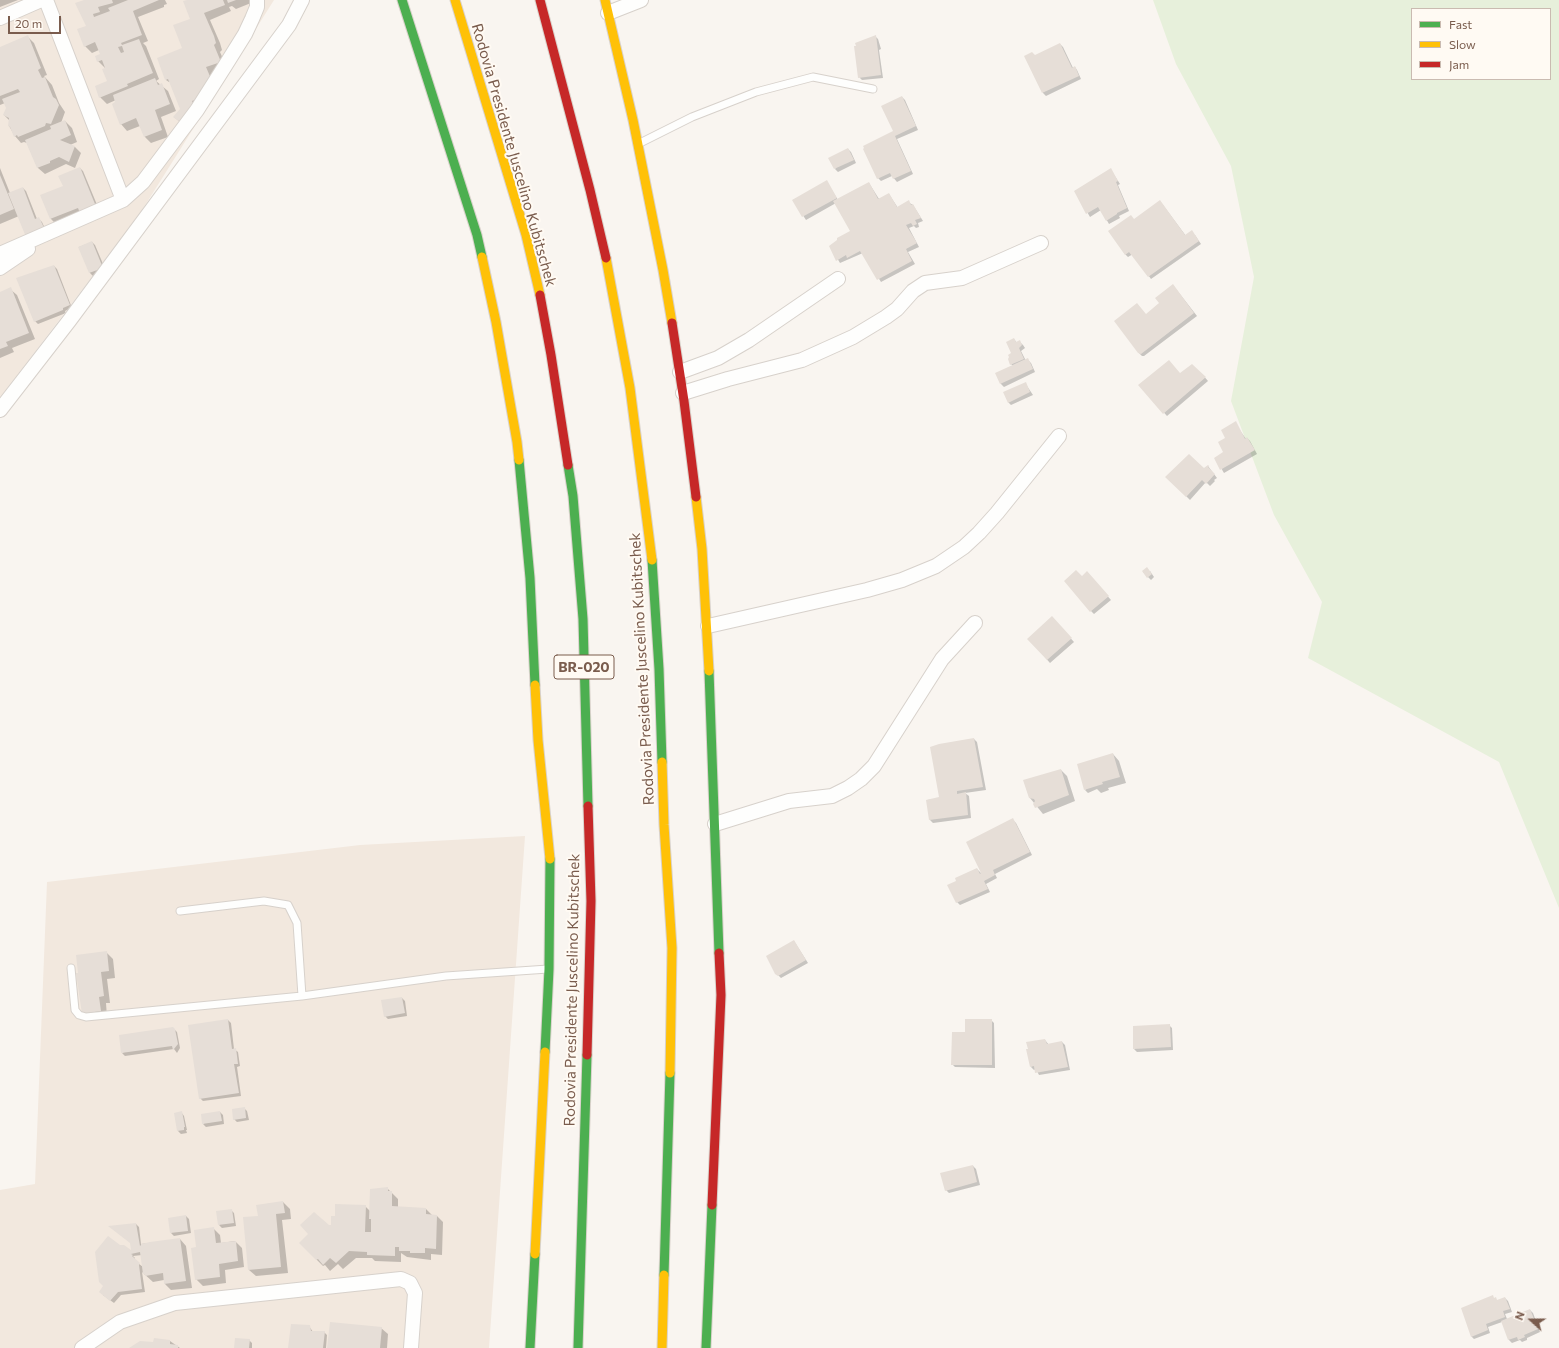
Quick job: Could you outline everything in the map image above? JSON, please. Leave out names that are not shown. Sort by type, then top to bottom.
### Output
[{"type":"main road","points":[[402,0],[477,235],[496,322],[517,442],[530,578],[538,740],[550,861],[549,969],[530,1348]]},
{"type":"main road","name":"Rodovia Presidente Juscelino Kubitschek","points":[[455,0],[526,235],[551,355],[573,496],[583,619],[591,901],[578,1348]]},
{"type":"main road","name":"Rodovia Presidente Juscelino Kubitschek","points":[[540,0],[590,190],[610,275],[630,388],[653,564],[659,669],[664,825],[672,948],[667,1201],[662,1348]]},
{"type":"main road","points":[[607,6],[638,144],[663,270],[680,372],[702,549],[708,626],[721,995],[706,1348]]},
{"type":"street","points":[[0,18],[41,0]]},
{"type":"street","points":[[46,0],[123,200]]},
{"type":"street","points":[[0,254],[52,233],[123,200],[143,182],[197,110],[245,34],[255,12],[257,0]]},
{"type":"street","points":[[0,410],[69,321],[280,38],[289,25],[302,0]]},
{"type":"street","points":[[607,6],[641,0]]},
{"type":"street","points":[[0,268],[52,233]]},
{"type":"street","points":[[683,393],[728,379],[802,360],[853,337],[886,317],[897,309],[912,291],[925,283],[962,278],[1041,243]]},
{"type":"street","points":[[680,372],[718,358],[749,340],[838,279]]},
{"type":"street","points":[[708,626],[867,590],[902,580],[936,566],[964,547],[979,533],[1059,436]]},
{"type":"street","points":[[715,824],[789,801],[832,796],[861,779],[874,766],[942,659],[975,623]]},
{"type":"street","points":[[82,1348],[120,1322],[175,1303],[401,1279],[410,1283],[415,1293],[411,1348]]},
{"type":"lane","points":[[638,144],[692,117],[756,92],[813,77],[873,89]]},
{"type":"lane","points":[[180,911],[264,901],[288,905],[297,923],[302,996]]},
{"type":"lane","points":[[72,968],[75,1010],[79,1015],[86,1017],[302,996],[446,976],[549,969]]},
{"type":"shaded area","points":[[0,0],[274,0],[139,215],[0,398]]},
{"type":"shaded area","points":[[525,836],[489,1348],[0,1348],[0,1190],[35,1184],[47,882],[360,845]]},
{"type":"green space","points":[[1153,0],[1559,0],[1559,908],[1499,762],[1308,658],[1322,602],[1274,515],[1231,401],[1254,277],[1231,166],[1176,64]]},
{"type":"building","points":[[84,0],[112,0],[113,3],[98,7],[100,12],[93,14],[94,17],[110,11],[108,8],[128,0],[159,0],[133,11],[142,35],[121,43],[122,45],[139,39],[153,73],[127,84],[128,86],[99,98],[95,86],[107,81],[102,69],[105,68],[102,60],[97,62],[95,56],[100,54],[95,42],[84,47],[77,29],[86,26],[75,3]],"holes":[[[122,46],[124,52],[121,53],[118,47]]]},
{"type":"building","points":[[223,0],[225,5],[204,13],[214,36],[216,43],[214,45],[221,62],[206,67],[212,81],[202,97],[192,101],[195,108],[183,124],[173,117],[180,109],[168,79],[165,80],[157,58],[182,48],[173,25],[190,19],[183,1]]},
{"type":"building","points":[[227,0],[236,0],[228,3]]},
{"type":"building","points":[[28,35],[41,68],[38,70],[42,78],[45,77],[53,97],[59,105],[51,124],[46,123],[45,126],[18,137],[17,135],[14,137],[10,127],[8,126],[9,118],[3,115],[6,108],[2,99],[20,92],[18,89],[0,96],[0,47]]},
{"type":"building","points":[[876,35],[881,75],[858,78],[854,46],[856,46],[855,43]]},
{"type":"building","points":[[1060,43],[1072,68],[1075,66],[1079,76],[1042,93],[1024,56],[1032,52],[1035,55]]},
{"type":"building","points":[[155,78],[158,85],[162,83],[170,104],[155,110],[162,130],[144,137],[136,118],[120,125],[112,104],[115,102],[113,95]]},
{"type":"building","points":[[902,96],[916,126],[895,136],[911,171],[893,179],[890,173],[877,179],[863,146],[893,131],[881,106]]},
{"type":"building","points":[[65,120],[71,135],[60,140],[75,146],[69,162],[59,157],[50,161],[50,163],[37,168],[25,140],[51,129],[50,126]]},
{"type":"building","points":[[848,148],[854,160],[834,169],[828,158]]},
{"type":"building","points":[[80,167],[97,209],[81,216],[78,208],[50,219],[40,195],[63,186],[58,176]]},
{"type":"building","points":[[1111,168],[1118,181],[1116,182],[1127,208],[1106,221],[1098,207],[1086,214],[1074,191]]},
{"type":"building","points":[[0,175],[14,209],[0,215]]},
{"type":"building","points":[[827,180],[837,198],[802,217],[792,200]]},
{"type":"building","points":[[869,182],[878,199],[889,193],[897,207],[909,200],[921,218],[915,220],[917,224],[913,226],[911,223],[906,225],[917,243],[906,249],[912,261],[877,280],[860,251],[847,258],[846,255],[836,261],[829,246],[837,240],[837,238],[850,231],[833,201]]},
{"type":"building","points":[[23,187],[35,219],[39,217],[45,230],[26,237],[8,193]]},
{"type":"building","points":[[1160,200],[1185,235],[1192,230],[1199,241],[1148,277],[1129,252],[1125,255],[1108,231],[1131,215],[1134,219]]},
{"type":"building","points":[[92,241],[103,268],[89,273],[78,247]]},
{"type":"building","points":[[54,265],[70,305],[63,308],[63,310],[34,322],[16,278]]},
{"type":"building","points":[[1173,284],[1194,313],[1141,354],[1138,353],[1114,321],[1137,303],[1146,314],[1159,303],[1155,298]]},
{"type":"building","points":[[11,287],[29,333],[6,342],[8,346],[0,349],[0,292]]},
{"type":"building","points":[[1014,338],[1016,342],[1020,340],[1022,345],[1019,348],[1024,359],[1010,365],[1008,355],[1011,353],[1006,342]]},
{"type":"building","points":[[1028,358],[1033,369],[1000,384],[995,373]]},
{"type":"building","points":[[1169,360],[1180,373],[1192,364],[1206,377],[1163,414],[1138,385]]},
{"type":"building","points":[[1026,382],[1030,392],[1008,403],[1003,392]]},
{"type":"building","points":[[1236,421],[1245,439],[1247,437],[1255,450],[1220,470],[1214,458],[1223,452],[1218,442],[1225,438],[1221,430]]},
{"type":"building","points":[[1189,454],[1204,468],[1208,465],[1208,467],[1215,474],[1206,484],[1202,480],[1186,497],[1165,477]]},
{"type":"building","points":[[1147,567],[1152,574],[1147,578],[1142,571]]},
{"type":"building","points":[[1076,570],[1082,576],[1087,571],[1109,596],[1090,612],[1064,581]]},
{"type":"building","points":[[1052,616],[1072,638],[1047,660],[1027,639]]},
{"type":"building","points":[[974,738],[983,787],[957,791],[957,794],[966,792],[968,815],[929,820],[926,800],[939,797],[930,747]]},
{"type":"building","points":[[1113,753],[1120,777],[1102,782],[1103,784],[1084,790],[1077,764]]},
{"type":"building","points":[[1061,769],[1069,795],[1035,808],[1033,804],[1035,801],[1034,799],[1029,798],[1023,780]]},
{"type":"building","points":[[1013,818],[1030,852],[993,870],[995,875],[984,881],[988,889],[956,903],[947,885],[956,881],[955,878],[977,868],[980,874],[981,873],[966,842]]},
{"type":"building","points":[[794,940],[806,960],[778,976],[775,974],[766,956]]},
{"type":"building","points":[[107,951],[109,971],[101,972],[104,996],[99,997],[101,1011],[82,1014],[76,973],[78,973],[76,955]]},
{"type":"building","points":[[402,997],[405,1013],[384,1017],[381,1000]]},
{"type":"building","points":[[228,1019],[232,1049],[236,1048],[238,1064],[234,1064],[239,1093],[199,1099],[188,1025]]},
{"type":"building","points":[[965,1019],[992,1019],[992,1065],[951,1065],[952,1032],[965,1032]]},
{"type":"building","points":[[1170,1024],[1171,1047],[1133,1049],[1133,1026]]},
{"type":"building","points":[[173,1027],[175,1029],[178,1044],[173,1050],[172,1046],[121,1053],[119,1035]]},
{"type":"building","points":[[1045,1039],[1047,1044],[1062,1041],[1068,1067],[1035,1073],[1034,1066],[1030,1067],[1026,1042]]},
{"type":"building","points":[[245,1107],[246,1118],[233,1120],[232,1109]]},
{"type":"building","points":[[182,1111],[185,1127],[184,1130],[177,1131],[174,1113]]},
{"type":"building","points":[[220,1111],[222,1121],[202,1124],[201,1114]]},
{"type":"building","points":[[973,1165],[977,1182],[945,1191],[940,1173]]},
{"type":"building","points":[[388,1187],[388,1191],[392,1191],[392,1206],[426,1208],[426,1214],[437,1215],[436,1249],[425,1248],[425,1253],[410,1253],[410,1251],[399,1251],[399,1247],[395,1247],[395,1256],[367,1255],[367,1252],[349,1251],[336,1263],[330,1258],[323,1265],[299,1243],[308,1234],[300,1225],[314,1212],[329,1225],[331,1225],[331,1216],[335,1216],[335,1204],[366,1205],[365,1232],[371,1232],[371,1219],[369,1219],[370,1189]]},
{"type":"building","points":[[283,1201],[285,1213],[276,1214],[281,1267],[248,1270],[243,1217],[258,1216],[256,1205]]},
{"type":"building","points":[[232,1209],[234,1223],[218,1225],[216,1211]]},
{"type":"building","points":[[186,1215],[188,1231],[170,1233],[168,1218]]},
{"type":"building","points":[[136,1223],[140,1246],[141,1244],[150,1242],[180,1238],[186,1281],[164,1284],[163,1273],[145,1276],[145,1274],[143,1274],[140,1252],[131,1254],[140,1263],[142,1289],[118,1292],[110,1301],[99,1292],[103,1286],[99,1282],[95,1252],[108,1236],[120,1245],[124,1245],[131,1250],[130,1243],[108,1226]]},
{"type":"building","points":[[214,1227],[216,1243],[236,1241],[238,1261],[219,1264],[220,1277],[195,1280],[191,1248],[196,1247],[194,1230]]},
{"type":"building","points":[[1493,1295],[1497,1300],[1505,1297],[1510,1309],[1503,1311],[1505,1317],[1486,1324],[1488,1330],[1471,1337],[1461,1308]]},
{"type":"building","points":[[1530,1309],[1538,1329],[1524,1335],[1525,1337],[1518,1340],[1517,1337],[1508,1340],[1501,1321]]},
{"type":"building","points":[[330,1322],[382,1327],[380,1348],[327,1348]]},
{"type":"building","points":[[291,1324],[310,1325],[311,1331],[325,1331],[323,1348],[288,1348]]},
{"type":"building","points":[[154,1338],[170,1340],[170,1344],[178,1345],[178,1348],[129,1348],[140,1341],[153,1342]]},
{"type":"building","points":[[235,1338],[250,1339],[249,1348],[234,1348]]},
{"type":"traffic: fast","points":[[402,0],[477,235],[482,257]]},
{"type":"traffic: fast","points":[[519,460],[530,578],[535,685]]},
{"type":"traffic: fast","points":[[568,465],[573,496],[583,619],[588,806]]},
{"type":"traffic: fast","points":[[652,560],[659,669],[662,762]]},
{"type":"traffic: fast","points":[[709,671],[719,953]]},
{"type":"traffic: fast","points":[[545,1052],[549,969],[550,859]]},
{"type":"traffic: fast","points":[[578,1348],[587,1055]]},
{"type":"traffic: fast","points":[[664,1275],[670,1073]]},
{"type":"traffic: fast","points":[[706,1348],[712,1205]]},
{"type":"traffic: fast","points":[[530,1348],[535,1254]]},
{"type":"traffic: slow","points":[[455,0],[526,235],[540,295]]},
{"type":"traffic: slow","points":[[605,0],[633,120],[672,323]]},
{"type":"traffic: slow","points":[[482,257],[496,322],[519,460]]},
{"type":"traffic: slow","points":[[606,258],[630,388],[652,560]]},
{"type":"traffic: slow","points":[[696,497],[702,549],[709,671]]},
{"type":"traffic: slow","points":[[535,685],[538,740],[550,859]]},
{"type":"traffic: slow","points":[[662,762],[664,825],[672,948],[670,1073]]},
{"type":"traffic: slow","points":[[535,1254],[545,1052]]},
{"type":"traffic: slow","points":[[662,1348],[664,1275]]},
{"type":"traffic: jam","points":[[540,0],[590,190],[606,258]]},
{"type":"traffic: jam","points":[[540,295],[568,465]]},
{"type":"traffic: jam","points":[[672,323],[684,401],[696,497]]},
{"type":"traffic: jam","points":[[587,1055],[591,901],[588,806]]},
{"type":"traffic: jam","points":[[712,1205],[721,995],[719,953]]}]
